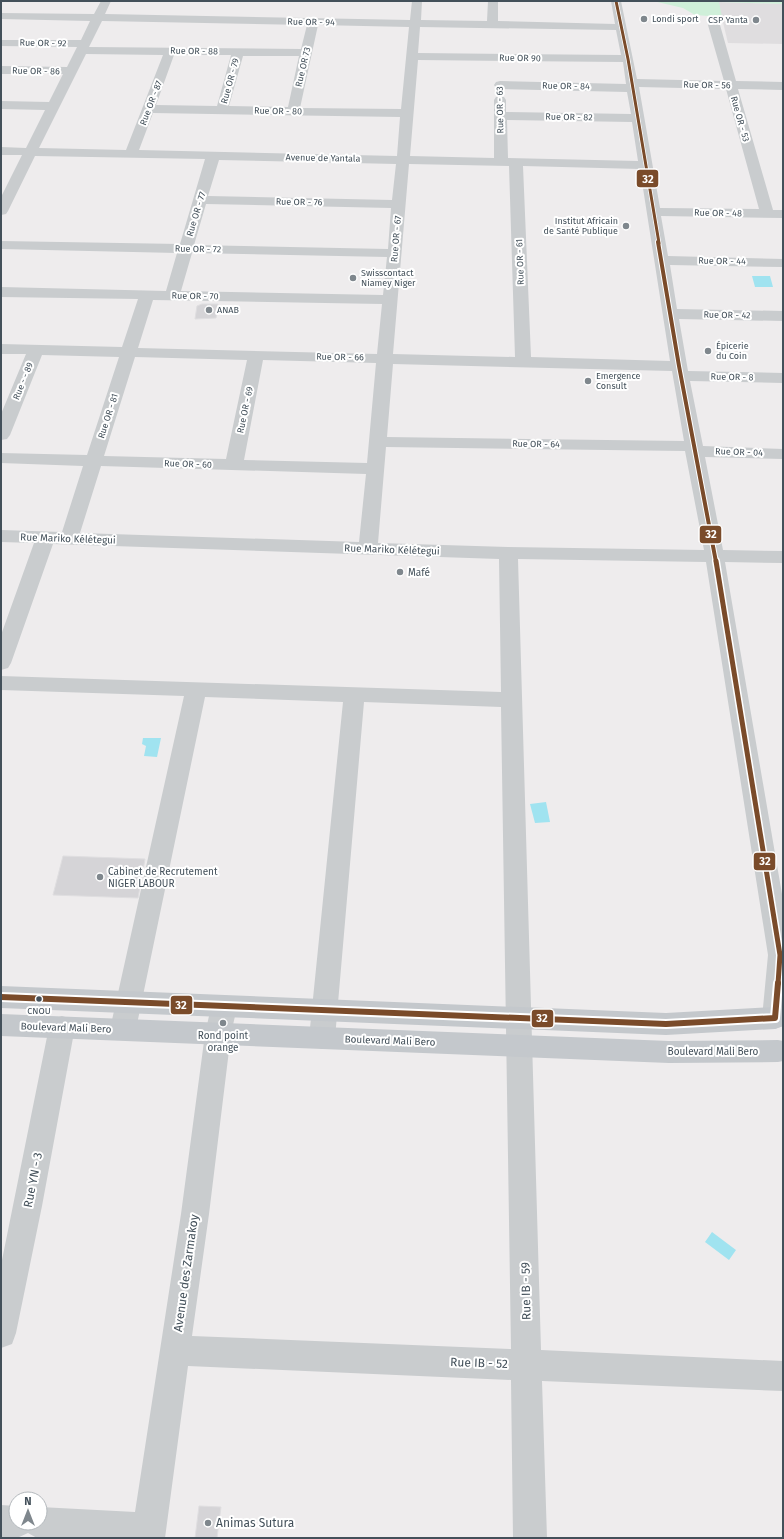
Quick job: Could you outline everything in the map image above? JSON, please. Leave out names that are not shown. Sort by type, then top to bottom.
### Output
[{"type":"main road","name":"Boulevard Mali Bero","points":[[1,997],[129,1002],[221,1021],[322,1038],[666,1024],[779,1016]]},
{"type":"main road","name":"Boulevard Mali Bero","points":[[1,1024],[123,1029],[221,1021],[325,1010],[519,1031],[669,1052],[781,1053]]},
{"type":"main road","points":[[779,1016],[771,1024],[769,1038],[781,1053]]},
{"type":"street","points":[[2,205],[31,152],[106,1]]},
{"type":"street","name":"Rue OR - 67","points":[[368,548],[417,1]]},
{"type":"street","points":[[492,25],[493,1]]},
{"type":"street","points":[[616,1],[628,59],[680,371],[715,557],[782,958],[779,1016]]},
{"type":"street","points":[[176,19],[183,7]]},
{"type":"street","name":"Rue OR - 94","points":[[1,16],[621,27]]},
{"type":"street","name":"Rue OR 73","points":[[293,111],[314,22]]},
{"type":"street","name":"Rue OR - 53","points":[[714,25],[767,214]]},
{"type":"street","name":"Rue OR - 92","points":[[1,43],[83,47]]},
{"type":"street","name":"Rue OR - 88","points":[[83,47],[170,51],[306,53]]},
{"type":"street","name":"Rue OR - 87","points":[[131,154],[170,51]]},
{"type":"street","name":"Rue OR - 79","points":[[222,110],[238,52]]},
{"type":"street","name":"Rue OR 90","points":[[412,56],[628,59]]},
{"type":"street","name":"Rue OR - 63","points":[[499,57],[501,162]]},
{"type":"street","name":"Rue OR - 86","points":[[1,70],[71,71]]},
{"type":"street","name":"Rue OR - 84","points":[[500,85],[632,85]]},
{"type":"street","name":"Rue OR - 56","points":[[632,85],[783,86]]},
{"type":"street","points":[[1,105],[54,106]]},
{"type":"street","name":"Rue OR - 80","points":[[149,109],[407,113]]},
{"type":"street","name":"Rue OR - 82","points":[[500,116],[638,118]]},
{"type":"street","name":"Avenue de Yantala","points":[[1,151],[646,165]]},
{"type":"street","name":"Rue OR - 77","points":[[172,295],[213,156]]},
{"type":"street","name":"Rue OR - 61","points":[[516,162],[523,362]]},
{"type":"street","name":"Rue OR - 76","points":[[200,200],[399,204]]},
{"type":"street","name":"Rue OR - 48","points":[[653,212],[783,214]]},
{"type":"street","name":"Rue OR - 72","points":[[1,245],[394,253]]},
{"type":"street","name":"Rue OR - 44","points":[[662,260],[783,263]]},
{"type":"street","name":"Rue OR - 70","points":[[1,292],[390,300]]},
{"type":"street","name":"Rue OR - 81","points":[[69,538],[147,295]]},
{"type":"street","name":"Rue OR - 42","points":[[671,314],[783,316]]},
{"type":"street","name":"Rue OR - 66","points":[[1,349],[523,362],[680,371]]},
{"type":"street","name":"Rue - - 89","points":[[1,435],[36,350]]},
{"type":"street","name":"Rue OR - 69","points":[[234,465],[256,355]]},
{"type":"street","name":"Rue OR - 8","points":[[680,371],[783,378]]},
{"type":"street","name":"Rue OR - 64","points":[[378,442],[694,449]]},
{"type":"street","name":"Rue OR - 04","points":[[694,449],[783,454]]},
{"type":"street","name":"Rue OR - 60","points":[[1,458],[375,468]]},
{"type":"street","name":"Rue Mariko Kélétegui","points":[[1,536],[508,553],[783,557]]},
{"type":"street","points":[[1,662],[46,537]]},
{"type":"street","name":"Rue IB - 59","points":[[508,553],[530,1538]]},
{"type":"street","points":[[1,683],[512,700]]},
{"type":"street","points":[[123,1029],[196,690]]},
{"type":"street","points":[[322,1038],[354,695]]},
{"type":"street","name":"Avenue des Zarmakoy","points":[[148,1533],[195,1214],[221,1021]]},
{"type":"street","name":"Rue YN - 3","points":[[1,1333],[28,1206],[62,1027]]},
{"type":"street","name":"Rue IB - 52","points":[[175,1350],[783,1376]]},
{"type":"street","points":[[48,1524],[148,1533]]},
{"type":"shaded area","points":[[718,2],[783,4],[783,44],[728,43]]},
{"type":"green space","points":[[653,1],[783,1],[783,4],[719,2],[722,17],[695,15],[683,8]]},
{"type":"water","points":[[752,276],[770,276],[773,287],[755,287]]},
{"type":"water","points":[[143,738],[161,738],[157,757],[144,756],[146,746],[142,744]]},
{"type":"water","points":[[546,802],[550,822],[535,823],[530,804]]},
{"type":"water","points":[[712,1232],[736,1250],[729,1260],[705,1242]]},
{"type":"building","name":"ANAB","points":[[202,304],[218,304],[216,318],[195,319],[197,306]]},
{"type":"building","name":"Cabinet de Recrutement NIGER LABOUR","points":[[63,856],[145,859],[138,898],[53,895]]},
{"type":"building","name":"Animas Sutura","points":[[199,1506],[221,1507],[217,1538],[195,1538]]},
{"type":"transit line","name":"32","points":[[1,997],[666,1024],[775,1018],[780,955],[715,557],[679,366],[628,59],[616,1]]},
{"type":"place","name":"Londi sport","points":[[644,19]]},
{"type":"place","name":"CSP Yanta","points":[[756,20]]},
{"type":"place","name":"Institut Africain de Santé Publique","points":[[626,226]]},
{"type":"place","name":"Swisscontact Niamey Niger","points":[[353,278]]},
{"type":"place","name":"ANAB","points":[[209,310]]},
{"type":"place","name":"Épicerie du Coin","points":[[708,351]]},
{"type":"place","name":"Emergence Consult","points":[[588,381]]},
{"type":"place","name":"Mafé","points":[[400,572]]},
{"type":"place","name":"Cabinet de Recrutement NIGER LABOUR","points":[[100,877]]},
{"type":"place","name":"CNOU","points":[[39,999]]},
{"type":"place","name":"Rond point orange","points":[[223,1023]]},
{"type":"place","name":"Animas Sutura","points":[[208,1523]]}]
